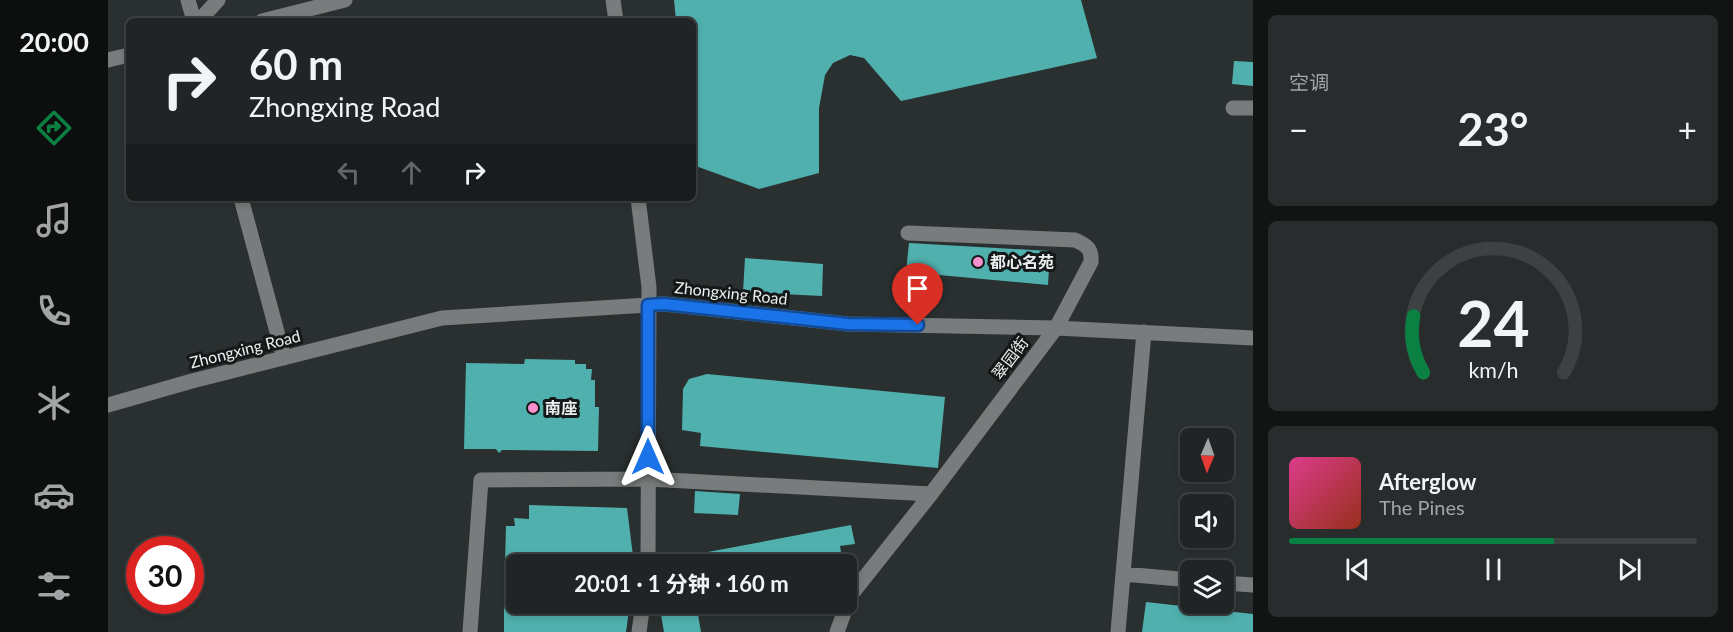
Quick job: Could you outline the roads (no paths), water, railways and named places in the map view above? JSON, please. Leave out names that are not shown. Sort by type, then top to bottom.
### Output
[{"type":"street","points":[[188,0],[193,18]]},
{"type":"street","points":[[202,18],[218,0]]},
{"type":"street","points":[[274,18],[345,0]]},
{"type":"street","points":[[613,0],[616,18]]},
{"type":"street","points":[[108,60],[126,56]]},
{"type":"street","points":[[1233,108],[1253,108]]},
{"type":"street","points":[[242,201],[284,358]]},
{"type":"street","points":[[638,201],[649,287],[648,554]]},
{"type":"street","name":"翠园街","points":[[837,632],[850,596],[931,494],[1056,328],[1091,262],[1092,254],[1087,245],[1075,240],[908,233]]},
{"type":"street","name":"Zhongxing Road","points":[[108,405],[192,381],[442,318],[664,304],[848,324],[1056,328],[1253,338]]},
{"type":"street","points":[[1118,632],[1144,332]]},
{"type":"street","points":[[470,632],[481,480],[648,479],[931,494]]},
{"type":"street","points":[[1123,574],[1180,579]]},
{"type":"street","points":[[1234,584],[1253,585]]},
{"type":"street","points":[[639,632],[641,614]]},
{"type":"place","name":"都心名苑","points":[[978,262]]},
{"type":"place","name":"南座","points":[[533,408]]}]
